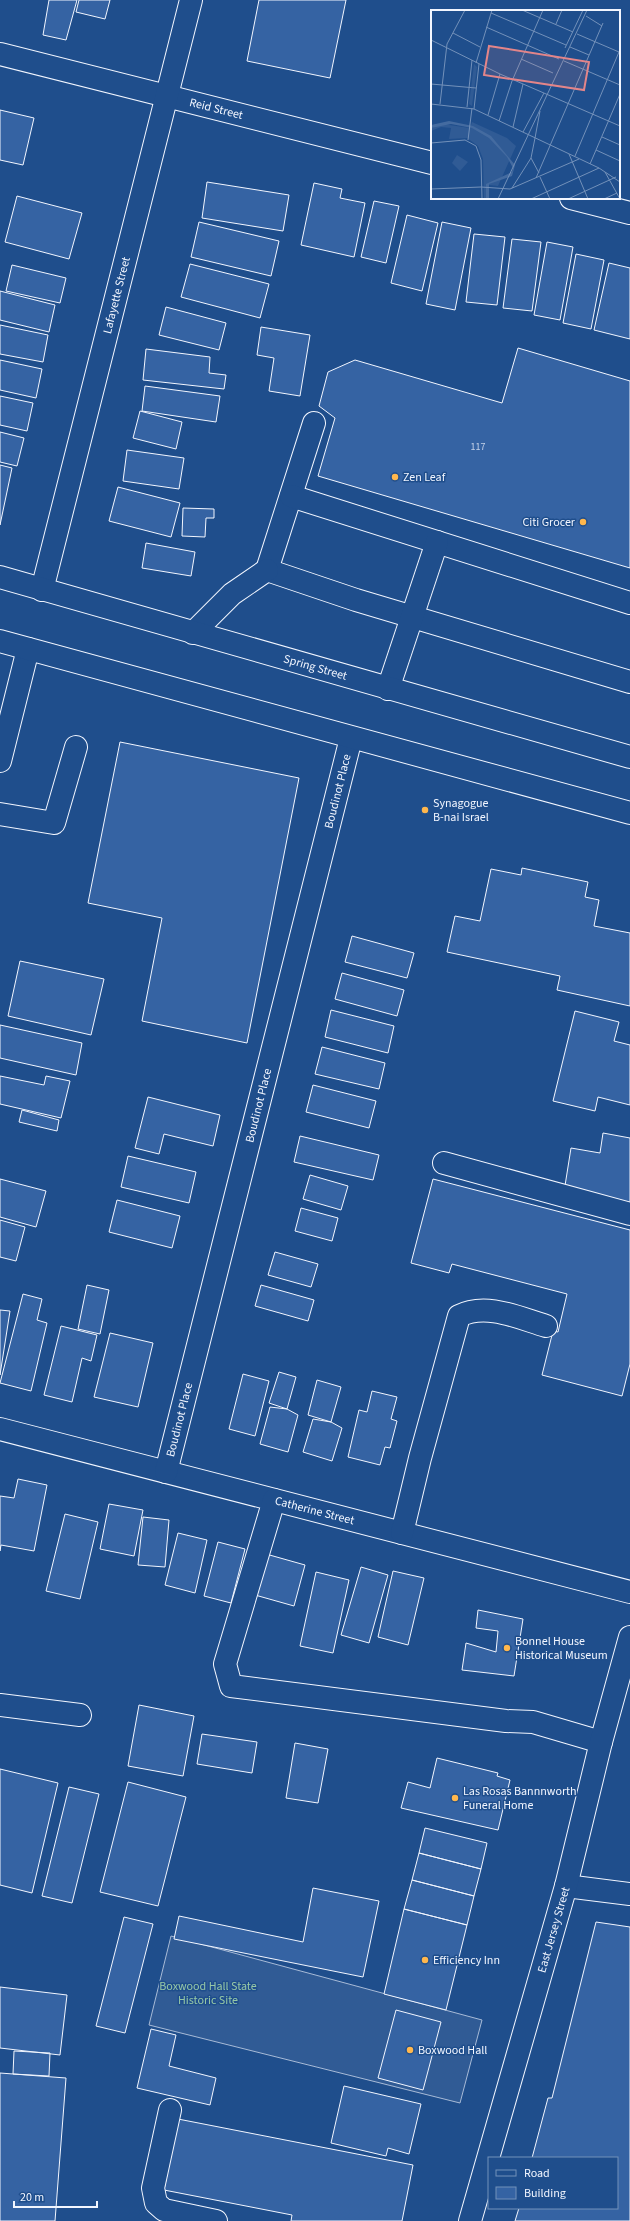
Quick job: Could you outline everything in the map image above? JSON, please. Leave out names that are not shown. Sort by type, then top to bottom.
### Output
[{"type":"main road","name":"Lafayette Street","points":[[42,590],[191,0]]},
{"type":"main road","name":"Reid Street","points":[[0,54],[431,163]]},
{"type":"main road","points":[[575,199],[630,213]]},
{"type":"main road","points":[[192,633],[232,594],[267,570],[314,423]]},
{"type":"main road","points":[[291,496],[630,603]]},
{"type":"main road","points":[[388,689],[437,542]]},
{"type":"main road","points":[[267,570],[412,616],[630,682]]},
{"type":"main road","name":"Spring Street","points":[[0,577],[630,757]]},
{"type":"main road","points":[[0,641],[630,813]]},
{"type":"main road","points":[[0,761],[28,649]]},
{"type":"main road","name":"Boudinot Place","points":[[166,1472],[352,738]]},
{"type":"main road","points":[[0,814],[54,823],[76,748]]},
{"type":"main road","points":[[444,1163],[630,1214]]},
{"type":"main road","points":[[402,1533],[420,1458],[459,1316],[469,1310],[492,1310],[546,1326]]},
{"type":"main road","name":"Catherine Street","points":[[0,1428],[630,1592]]},
{"type":"main road","points":[[274,1500],[226,1664],[231,1686],[506,1721],[532,1722],[601,1742]]},
{"type":"main road","name":"East Jersey Street","points":[[488,2157],[566,1886],[601,1742],[630,1637]]},
{"type":"main road","points":[[0,1705],[80,1715]]},
{"type":"main road","points":[[566,1886],[630,1894]]},
{"type":"main road","points":[[170,2110],[153,2188],[156,2203],[164,2210],[216,2221]]},
{"type":"main road","name":"East Jersey Street","points":[[470,2221],[488,2158]]},
{"type":"shaded area","name":"Boxwood Hall State Historic Site","points":[[171,1936],[482,2020],[460,2103],[149,2025]]},
{"type":"building","points":[[49,0],[77,0],[66,40],[43,35]]},
{"type":"building","points":[[79,0],[110,0],[105,19],[76,12]]},
{"type":"building","points":[[259,0],[346,0],[330,78],[247,61]]},
{"type":"building","points":[[0,110],[34,118],[23,165],[0,160]]},
{"type":"building","points":[[207,182],[289,195],[283,231],[202,218]]},
{"type":"building","points":[[314,183],[342,189],[340,198],[365,203],[354,257],[301,245]]},
{"type":"building","points":[[17,196],[82,213],[69,259],[5,242]]},
{"type":"building","points":[[374,201],[399,206],[386,263],[361,257]]},
{"type":"building","points":[[407,215],[438,223],[422,291],[391,283]]},
{"type":"building","points":[[199,222],[279,241],[271,276],[191,257]]},
{"type":"building","points":[[442,222],[471,228],[455,310],[426,304]]},
{"type":"building","points":[[474,234],[505,237],[497,305],[466,302]]},
{"type":"building","points":[[512,239],[541,242],[532,311],[503,308]]},
{"type":"building","points":[[547,242],[573,247],[560,320],[534,315]]},
{"type":"building","points":[[576,254],[604,260],[591,329],[563,323]]},
{"type":"building","points":[[609,263],[630,268],[630,339],[594,330]]},
{"type":"building","points":[[190,264],[269,284],[260,318],[181,297]]},
{"type":"building","points":[[12,265],[66,278],[60,303],[6,291]]},
{"type":"building","points":[[0,291],[55,305],[49,332],[0,320]]},
{"type":"building","points":[[166,307],[226,323],[219,350],[159,335]]},
{"type":"building","points":[[0,325],[48,335],[43,362],[0,354]]},
{"type":"building","points":[[261,327],[310,335],[300,396],[269,391],[274,358],[257,355]]},
{"type":"building","points":[[518,348],[630,381],[630,568],[318,476],[335,418],[319,406],[328,372],[355,360],[502,403]]},
{"type":"building","points":[[146,349],[210,357],[209,373],[226,375],[224,389],[143,380]]},
{"type":"building","points":[[0,360],[42,369],[36,398],[0,390]]},
{"type":"building","points":[[145,386],[220,396],[216,422],[142,411]]},
{"type":"building","points":[[0,396],[33,403],[27,431],[0,425]]},
{"type":"building","points":[[140,411],[182,422],[176,449],[133,438]]},
{"type":"building","points":[[0,432],[24,438],[17,466],[0,462]]},
{"type":"building","points":[[127,450],[184,458],[179,489],[123,481]]},
{"type":"building","points":[[0,465],[12,468],[0,525]]},
{"type":"building","points":[[118,487],[180,503],[171,537],[109,521]]},
{"type":"building","points":[[183,508],[214,509],[214,518],[206,518],[205,537],[182,536]]},
{"type":"building","points":[[146,543],[195,552],[191,576],[142,568]]},
{"type":"building","points":[[120,742],[299,778],[247,1043],[142,1021],[162,918],[88,903]]},
{"type":"building","points":[[522,868],[588,882],[585,897],[599,900],[594,926],[630,933],[630,1006],[557,990],[560,976],[447,952],[455,916],[480,921],[491,869],[521,875]]},
{"type":"building","points":[[352,936],[414,953],[407,978],[345,962]]},
{"type":"building","points":[[20,961],[104,979],[91,1035],[8,1016]]},
{"type":"building","points":[[342,973],[404,990],[397,1016],[335,999]]},
{"type":"building","points":[[331,1010],[394,1026],[388,1053],[325,1037]]},
{"type":"building","points":[[575,1011],[619,1022],[614,1041],[630,1045],[630,1105],[598,1097],[595,1111],[553,1101]]},
{"type":"building","points":[[0,1025],[82,1043],[76,1075],[0,1058]]},
{"type":"building","points":[[322,1047],[385,1063],[379,1089],[315,1074]]},
{"type":"building","points":[[0,1076],[44,1085],[46,1076],[70,1081],[61,1118],[0,1104]]},
{"type":"building","points":[[313,1085],[376,1101],[369,1128],[306,1112]]},
{"type":"building","points":[[148,1097],[220,1115],[213,1146],[164,1134],[159,1154],[135,1148]]},
{"type":"building","points":[[22,1110],[59,1120],[57,1131],[19,1122]]},
{"type":"building","points":[[603,1133],[630,1138],[630,1203],[564,1192],[571,1148],[600,1153]]},
{"type":"building","points":[[300,1136],[379,1155],[373,1180],[294,1162]]},
{"type":"building","points":[[128,1156],[196,1172],[189,1203],[121,1187]]},
{"type":"building","points":[[310,1175],[348,1186],[341,1210],[303,1199]]},
{"type":"building","points":[[0,1179],[46,1191],[36,1227],[0,1217]]},
{"type":"building","points":[[433,1179],[630,1230],[630,1364],[622,1396],[542,1375],[553,1331],[558,1332],[567,1294],[452,1264],[449,1273],[411,1263]]},
{"type":"building","points":[[117,1200],[180,1216],[172,1248],[109,1232]]},
{"type":"building","points":[[301,1208],[338,1218],[332,1241],[295,1231]]},
{"type":"building","points":[[0,1220],[25,1227],[16,1261],[0,1257]]},
{"type":"building","points":[[275,1252],[318,1264],[311,1287],[268,1275]]},
{"type":"building","points":[[87,1285],[109,1290],[100,1334],[78,1329]]},
{"type":"building","points":[[261,1285],[314,1300],[308,1321],[255,1306]]},
{"type":"building","points":[[23,1294],[42,1299],[37,1320],[47,1323],[31,1391],[0,1383]]},
{"type":"building","points":[[0,1310],[10,1311],[0,1375]]},
{"type":"building","points":[[61,1326],[97,1335],[91,1361],[82,1358],[72,1402],[44,1395]]},
{"type":"building","points":[[110,1333],[153,1343],[138,1407],[94,1397]]},
{"type":"building","points":[[279,1372],[296,1377],[287,1409],[269,1403]]},
{"type":"building","points":[[243,1374],[269,1381],[255,1436],[229,1429]]},
{"type":"building","points":[[317,1380],[341,1387],[331,1422],[308,1415]]},
{"type":"building","points":[[372,1391],[397,1397],[391,1419],[397,1421],[390,1448],[385,1447],[380,1465],[348,1457],[359,1410],[367,1412]]},
{"type":"building","points":[[270,1407],[287,1409],[298,1415],[288,1452],[260,1444]]},
{"type":"building","points":[[313,1419],[331,1422],[342,1428],[332,1461],[303,1452]]},
{"type":"building","points":[[18,1479],[47,1485],[34,1551],[1,1545],[0,1551],[0,1496],[14,1498]]},
{"type":"building","points":[[109,1504],[143,1510],[134,1556],[100,1549]]},
{"type":"building","points":[[65,1514],[98,1522],[80,1599],[46,1591]]},
{"type":"building","points":[[143,1517],[169,1520],[165,1567],[138,1565]]},
{"type":"building","points":[[178,1533],[207,1540],[195,1593],[165,1585]]},
{"type":"building","points":[[218,1542],[245,1549],[231,1603],[204,1596]]},
{"type":"building","points":[[266,1554],[305,1565],[294,1606],[255,1595]]},
{"type":"building","points":[[361,1567],[388,1575],[369,1643],[341,1635]]},
{"type":"building","points":[[393,1571],[424,1578],[408,1645],[378,1637]]},
{"type":"building","points":[[316,1572],[349,1580],[333,1653],[300,1646]]},
{"type":"building","name":"Bonnel House Historical Museum","points":[[478,1610],[523,1619],[514,1676],[462,1670],[466,1643],[496,1652],[498,1631],[476,1628]]},
{"type":"building","points":[[139,1705],[194,1716],[183,1776],[128,1766]]},
{"type":"building","points":[[202,1734],[257,1742],[252,1773],[197,1764]]},
{"type":"building","points":[[295,1743],[328,1749],[318,1803],[286,1798]]},
{"type":"building","name":"Las Rosas Bannnworth Funeral Home","points":[[437,1758],[498,1773],[497,1776],[510,1780],[498,1830],[401,1808],[408,1782],[430,1788]]},
{"type":"building","points":[[0,1769],[58,1783],[32,1893],[0,1885]]},
{"type":"building","points":[[128,1782],[186,1797],[158,1906],[100,1892]]},
{"type":"building","points":[[69,1787],[99,1794],[72,1903],[42,1896]]},
{"type":"building","points":[[425,1828],[487,1843],[481,1869],[419,1853]]},
{"type":"building","points":[[419,1853],[481,1869],[474,1896],[412,1880]]},
{"type":"building","points":[[412,1880],[474,1896],[467,1925],[404,1909]]},
{"type":"building","points":[[313,1888],[379,1901],[363,1977],[174,1939],[179,1916],[303,1942]]},
{"type":"building","name":"Efficiency Inn","points":[[404,1909],[467,1925],[446,2010],[384,1994]]},
{"type":"building","points":[[124,1917],[153,1924],[125,2033],[96,2026]]},
{"type":"building","points":[[596,1922],[630,1927],[630,2221],[515,2221],[519,2209],[618,2209],[618,2157],[532,2157],[548,2098],[552,2098]]},
{"type":"building","points":[[0,1987],[67,1995],[60,2055],[0,2048]]},
{"type":"building","name":"Boxwood Hall","points":[[396,2010],[441,2022],[423,2090],[378,2078]]},
{"type":"building","points":[[151,2029],[176,2035],[169,2066],[216,2078],[210,2105],[137,2088]]},
{"type":"building","points":[[14,2051],[50,2053],[49,2076],[13,2074]]},
{"type":"building","points":[[0,2073],[66,2078],[55,2221],[0,2221]]},
{"type":"building","points":[[344,2086],[421,2104],[409,2154],[388,2148],[386,2156],[331,2143]]},
{"type":"building","points":[[178,2119],[413,2165],[402,2221],[291,2221],[292,2215],[164,2190]]},
{"type":"place","name":"Zen Leaf","points":[[395,477]]},
{"type":"place","name":"Citi Grocer","points":[[583,522]]},
{"type":"place","name":"Synagogue B-nai Israel","points":[[425,810]]},
{"type":"place","name":"Bonnel House Historical Museum","points":[[507,1648]]},
{"type":"place","name":"Las Rosas Bannnworth Funeral Home","points":[[455,1798]]},
{"type":"place","name":"Efficiency Inn","points":[[425,1960]]},
{"type":"place","name":"Boxwood Hall","points":[[410,2050]]}]
